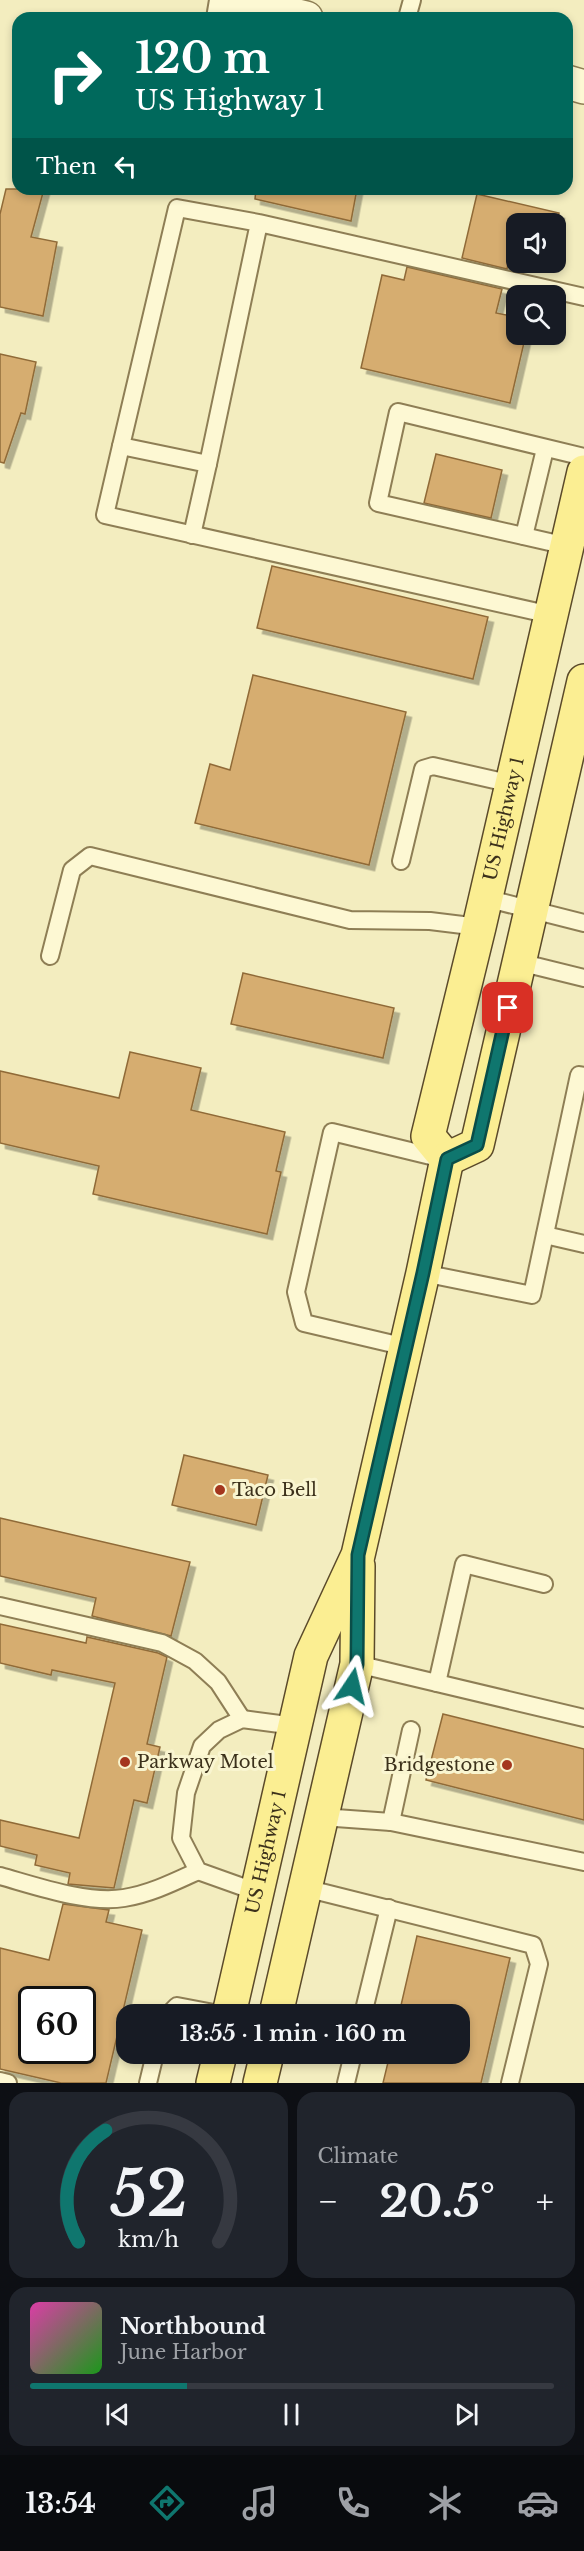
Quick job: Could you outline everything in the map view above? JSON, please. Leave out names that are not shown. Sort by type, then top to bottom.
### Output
[{"type":"main road","name":"US Highway 1","points":[[231,2004],[311,1656],[358,1555],[406,1347],[447,1159],[428,1136],[584,471]]},
{"type":"main road","points":[[447,1159],[477,1145],[584,681]]},
{"type":"main road","name":"US Highway 1","points":[[278,2004],[357,1664],[358,1555]]},
{"type":"main road","points":[[213,2083],[218,2064]]},
{"type":"main road","points":[[260,2083],[265,2064]]},
{"type":"street","points":[[230,0],[281,12]]},
{"type":"lane","points":[[551,615],[105,515],[177,208],[259,223],[584,297]]},
{"type":"lane","points":[[192,535],[259,223]]},
{"type":"lane","points":[[567,546],[378,503],[398,412],[584,457]]},
{"type":"lane","points":[[121,446],[208,464]]},
{"type":"lane","points":[[524,536],[545,449]]},
{"type":"lane","points":[[401,861],[423,769],[433,766],[512,784]]},
{"type":"lane","points":[[50,956],[72,870],[90,856],[350,920],[430,921],[482,913],[531,910],[584,922]]},
{"type":"lane","points":[[519,962],[584,978]]},
{"type":"lane","points":[[423,1273],[532,1295],[579,1075],[584,1076]]},
{"type":"lane","points":[[406,1347],[304,1323],[296,1292],[332,1132],[447,1159]]},
{"type":"lane","points":[[545,1235],[584,1244]]},
{"type":"lane","points":[[437,1683],[464,1564],[543,1584]]},
{"type":"lane","points":[[0,1606],[162,1643],[195,1661],[218,1682],[242,1719]]},
{"type":"lane","points":[[357,1664],[584,1718]]},
{"type":"lane","points":[[257,1892],[198,1871],[180,1838],[186,1793],[202,1746],[219,1730],[242,1719],[295,1726]]},
{"type":"lane","points":[[390,1822],[411,1730]]},
{"type":"lane","points":[[322,1816],[390,1822],[584,1862]]},
{"type":"lane","points":[[0,1876],[83,1897],[121,1899],[153,1891],[198,1871]]},
{"type":"lane","points":[[305,1888],[533,1945],[539,1964],[510,2083]]},
{"type":"lane","points":[[365,2004],[389,1908]]},
{"type":"lane","points":[[148,2083],[153,2064]]},
{"type":"lane","points":[[346,2083],[351,2064]]},
{"type":"lane","points":[[0,2081],[8,2083]]},
{"type":"building","points":[[6,189],[12,189],[12,195],[42,195],[31,237],[57,242],[43,316],[0,307],[0,214]]},
{"type":"building","points":[[255,195],[356,195],[351,221],[255,199]]},
{"type":"building","points":[[477,195],[559,213],[506,213],[506,269],[462,258]]},
{"type":"building","points":[[407,267],[502,289],[496,313],[506,315],[506,345],[523,345],[510,403],[361,368],[382,275],[404,280]]},
{"type":"building","points":[[0,354],[36,362],[25,414],[21,413],[4,463],[0,462]]},
{"type":"building","points":[[436,454],[502,470],[491,518],[424,503]]},
{"type":"building","points":[[272,566],[488,617],[473,679],[257,628]]},
{"type":"building","points":[[253,675],[406,712],[369,865],[195,823],[210,764],[230,770]]},
{"type":"building","points":[[243,973],[394,1008],[383,1058],[231,1024]]},
{"type":"building","points":[[130,1052],[201,1068],[191,1110],[285,1132],[276,1171],[281,1172],[267,1234],[93,1194],[99,1166],[0,1143],[0,1071],[119,1098]]},
{"type":"building","name":"Taco Bell","points":[[184,1455],[268,1475],[256,1525],[172,1505]]},
{"type":"building","points":[[0,1518],[190,1562],[171,1636],[92,1616],[96,1598],[0,1576]]},
{"type":"building","points":[[0,1624],[86,1643],[87,1637],[167,1657],[147,1744],[160,1747],[147,1803],[134,1800],[114,1888],[68,1884],[70,1873],[35,1865],[37,1855],[0,1846],[0,1820],[79,1838],[115,1683],[52,1670],[51,1675],[0,1663]]},
{"type":"building","name":"Bridgestone","points":[[443,1714],[584,1749],[584,1820],[426,1780]]},
{"type":"building","points":[[63,1904],[109,1910],[106,1922],[142,1930],[125,2004],[116,2004],[116,2040],[106,2083],[61,2083],[0,2069],[0,1948],[49,1960]]},
{"type":"building","points":[[417,1936],[510,1958],[481,2083],[383,2083],[388,2064],[470,2064],[470,2004],[401,2004]]},
{"type":"place","name":"Taco Bell","points":[[220,1490]]},
{"type":"place","name":"Parkway Motel","points":[[125,1762]]},
{"type":"place","name":"Bridgestone","points":[[507,1765]]},
{"type":"route","points":[[352,1686],[357,1664],[358,1555],[447,1159],[477,1145],[508,1008]]}]
